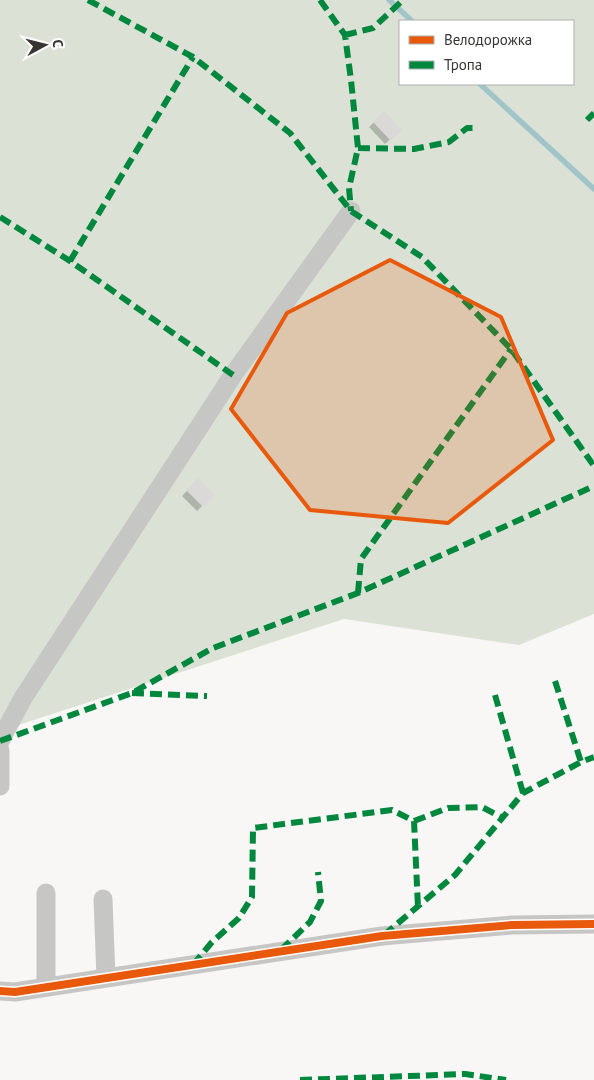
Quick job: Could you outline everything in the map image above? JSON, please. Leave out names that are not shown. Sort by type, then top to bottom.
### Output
[{"type":"street","points":[[0,741],[23,698],[228,383],[351,211]]},
{"type":"street","points":[[0,750],[0,786]]},
{"type":"street","points":[[46,893],[46,987]]},
{"type":"street","points":[[103,899],[106,978]]},
{"type":"street","points":[[0,991],[15,992],[382,936],[512,925],[594,924]]},
{"type":"highlighted area","points":[[390,260],[501,317],[553,440],[448,523],[310,510],[231,409],[287,313]]},
{"type":"shaded area","points":[[0,0],[594,0],[594,614],[519,645],[344,619],[0,731]]},
{"type":"building","points":[[384,111],[402,130],[391,141],[373,122]]},
{"type":"building","points":[[198,478],[215,495],[203,507],[186,490]]},
{"type":"waterway","points":[[389,0],[411,20]]},
{"type":"waterway","points":[[481,85],[594,189]]},
{"type":"marked path","points":[[88,0],[193,57],[290,133],[351,211],[422,257],[511,349],[594,466]]},
{"type":"marked path","points":[[320,0],[345,35],[358,148],[349,188],[351,211]]},
{"type":"marked path","points":[[345,35],[373,28],[403,0]]},
{"type":"marked path","points":[[70,261],[193,57]]},
{"type":"marked path","points":[[587,120],[594,113]]},
{"type":"marked path","points":[[358,148],[414,149],[449,142],[467,128],[477,128]]},
{"type":"marked path","points":[[0,217],[70,261],[233,375]]},
{"type":"marked path","points":[[358,593],[361,559],[511,349]]},
{"type":"marked path","points":[[0,741],[132,693],[213,648],[358,593],[594,486]]},
{"type":"marked path","points":[[555,681],[581,762]]},
{"type":"marked path","points":[[132,693],[207,696]]},
{"type":"marked path","points":[[495,695],[523,793]]},
{"type":"marked path","points":[[384,935],[455,875],[523,793],[594,757]]},
{"type":"marked path","points":[[414,821],[448,808],[482,807],[503,818]]},
{"type":"marked path","points":[[193,965],[212,942],[239,918],[252,897],[253,828],[392,810],[414,821],[418,907]]},
{"type":"marked path","points":[[281,950],[310,922],[321,901],[318,872]]},
{"type":"marked path","points":[[300,1080],[465,1074],[506,1080]]},
{"type":"cycle path","points":[[0,991],[15,992],[382,936],[512,925],[594,924]]}]
